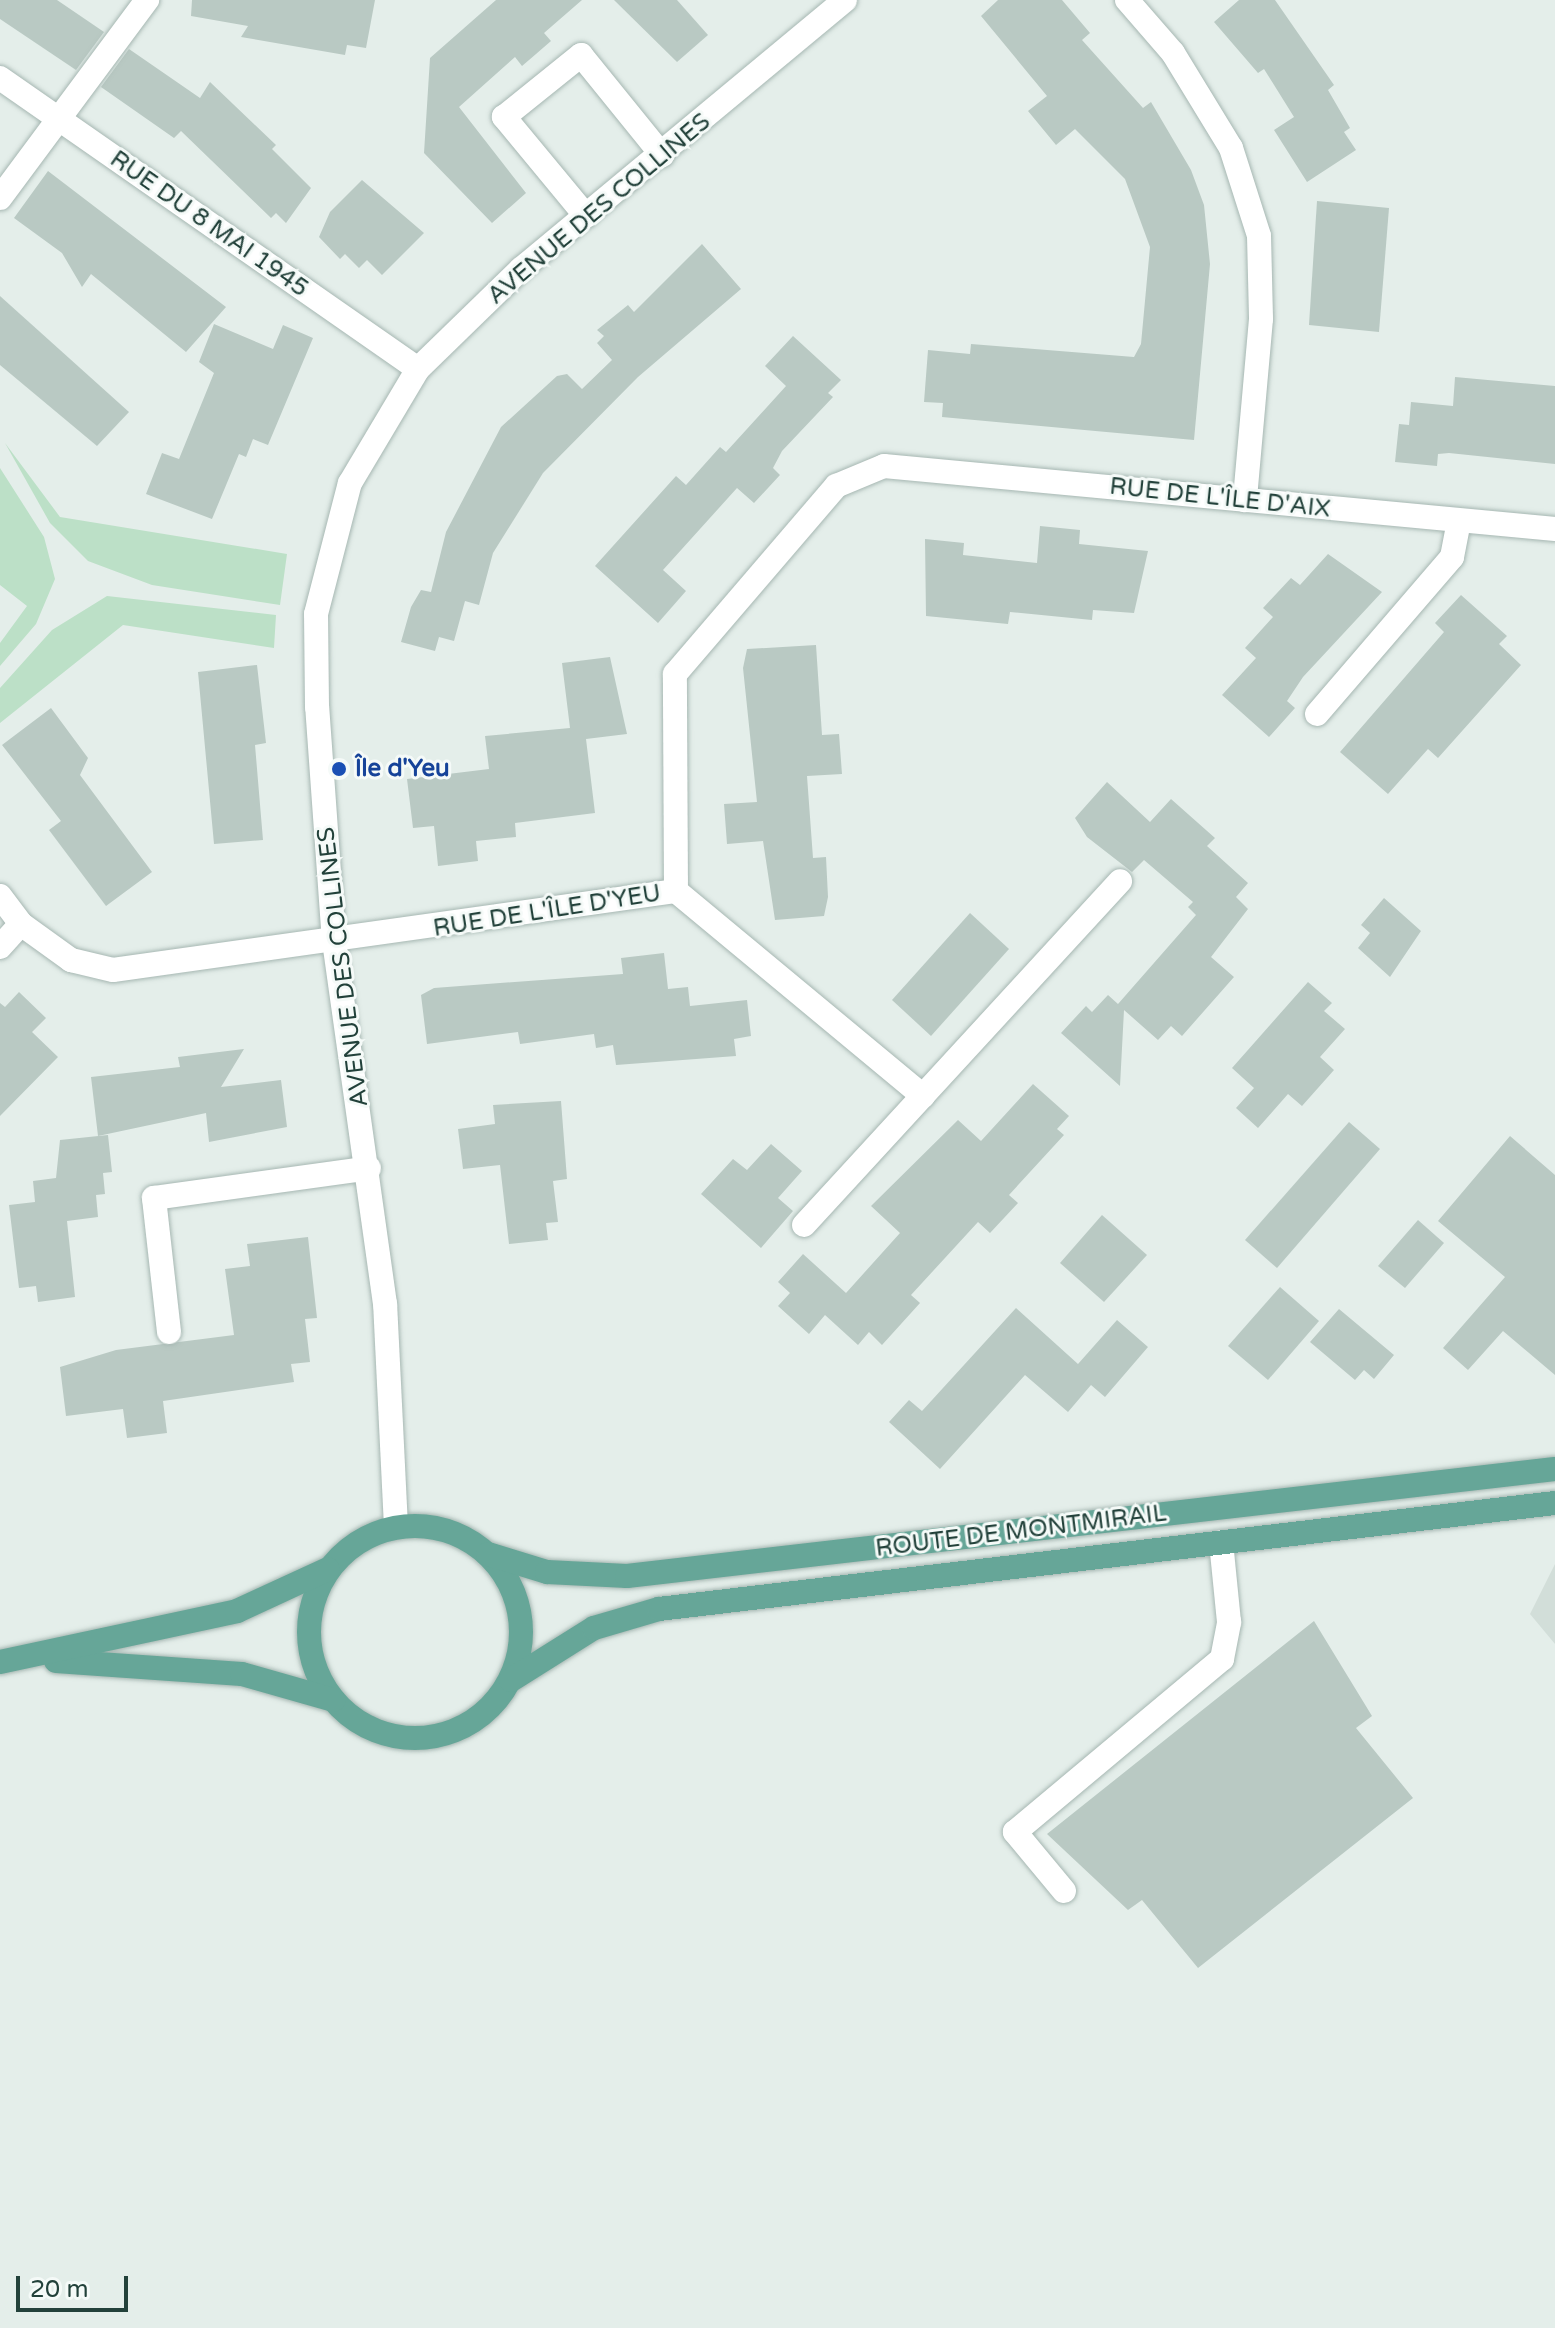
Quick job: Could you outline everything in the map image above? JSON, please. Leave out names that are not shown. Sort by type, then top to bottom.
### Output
[{"type":"main road","name":"ROUTE DE MONTMIRAIL","points":[[488,1554],[547,1572],[627,1576],[1555,1469]]},
{"type":"main road","name":"ROUTE DE MONTMIRAIL","points":[[511,1680],[594,1628],[645,1611],[1555,1503]]},
{"type":"main road","points":[[0,1662],[30,1659],[237,1611],[328,1569],[370,1535],[396,1527],[461,1535],[488,1554],[520,1612],[511,1680],[480,1715],[427,1738],[392,1737],[359,1724],[333,1700],[314,1670],[308,1635],[312,1600],[328,1569]]},
{"type":"main road","points":[[30,1659],[242,1674],[333,1700]]},
{"type":"street","points":[[0,198],[147,0]]},
{"type":"street","name":"AVENUE DES COLLINES","points":[[396,1527],[385,1304],[369,1168],[334,942],[316,614],[350,483],[418,369],[586,216],[845,0]]},
{"type":"street","points":[[1127,0],[1173,53],[1231,148],[1259,236],[1261,319],[1245,500]]},
{"type":"street","points":[[586,216],[504,117],[581,55],[662,155]]},
{"type":"street","name":"RUE DU 8 MAI 1945","points":[[0,78],[418,369]]},
{"type":"street","name":"RUE DE L'ÎLE D'AIX","points":[[884,466],[1555,529]]},
{"type":"street","name":"RUE DE L'ÎLE D'YEU","points":[[0,896],[21,924],[71,960],[113,970],[334,942],[676,891],[675,674],[836,486],[884,466]]},
{"type":"street","points":[[1317,714],[1452,557],[1459,521]]},
{"type":"street","points":[[804,1225],[1120,881]]},
{"type":"street","points":[[676,891],[923,1096]]},
{"type":"street","points":[[0,947],[21,924]]},
{"type":"street","points":[[169,1332],[154,1198],[369,1168]]},
{"type":"street","points":[[1064,1891],[1015,1832],[1222,1659],[1229,1622],[1221,1542]]},
{"type":"shaded area","points":[[1555,1564],[1555,1644],[1530,1614]]},
{"type":"green space","points":[[5,443],[60,517],[287,554],[280,605],[152,585],[88,561],[50,523]]},
{"type":"green space","points":[[0,468],[44,537],[55,579],[36,624],[0,666],[0,643],[27,606],[0,585]]},
{"type":"green space","points":[[107,596],[276,615],[274,648],[123,625],[0,723],[0,688],[52,630]]},
{"type":"building","points":[[0,0],[57,0],[104,32],[76,70],[0,19]]},
{"type":"building","points":[[192,0],[375,0],[366,48],[347,45],[345,55],[241,37],[248,26],[191,16]]},
{"type":"building","points":[[496,0],[582,0],[544,33],[551,41],[522,66],[515,57],[459,107],[526,193],[492,223],[424,153],[430,58]]},
{"type":"building","points":[[614,0],[677,0],[708,35],[677,62]]},
{"type":"building","points":[[998,0],[1062,0],[1090,33],[1082,40],[1143,108],[1151,102],[1191,170],[1204,205],[1210,264],[1194,440],[942,417],[943,403],[924,402],[928,350],[970,354],[971,344],[1134,357],[1141,344],[1150,247],[1125,179],[1075,129],[1056,145],[1028,111],[1047,96],[981,16]]},
{"type":"building","points":[[1239,0],[1275,0],[1334,85],[1328,90],[1350,128],[1344,132],[1356,150],[1307,182],[1274,130],[1294,117],[1264,69],[1258,73],[1214,22]]},
{"type":"building","points":[[129,49],[200,98],[210,82],[276,145],[272,149],[311,188],[286,223],[276,213],[271,218],[181,131],[174,138],[101,87]]},
{"type":"building","points":[[48,171],[226,307],[186,352],[91,274],[82,287],[62,253],[14,218]]},
{"type":"building","points":[[362,180],[424,233],[382,275],[367,260],[359,268],[345,254],[340,259],[319,237],[330,212]]},
{"type":"building","points":[[1317,201],[1389,208],[1379,332],[1309,325]]},
{"type":"building","points":[[702,244],[741,289],[638,377],[543,473],[493,553],[479,605],[465,601],[454,641],[439,637],[435,651],[401,642],[411,607],[421,590],[431,592],[446,532],[501,427],[557,376],[567,374],[582,389],[612,360],[597,343],[604,336],[597,330],[628,305],[634,312]]},
{"type":"building","points":[[0,296],[129,412],[97,446],[0,365]]},
{"type":"building","points":[[214,324],[273,349],[283,325],[313,338],[268,445],[253,439],[246,457],[239,454],[212,519],[146,494],[162,453],[179,459],[214,373],[199,362]]},
{"type":"building","points":[[793,336],[841,380],[828,393],[833,397],[782,451],[773,468],[780,475],[754,503],[737,488],[663,570],[686,591],[658,623],[595,566],[676,476],[686,485],[720,447],[726,452],[786,386],[765,366]]},
{"type":"building","points":[[1455,377],[1555,386],[1555,464],[1449,453],[1438,454],[1437,466],[1395,462],[1399,424],[1409,425],[1411,402],[1453,406]]},
{"type":"building","points":[[1040,526],[1080,530],[1079,544],[1148,551],[1134,613],[1093,610],[1092,620],[1010,612],[1008,624],[926,616],[925,539],[964,543],[963,555],[1037,563]]},
{"type":"building","points":[[1328,554],[1382,592],[1303,677],[1287,701],[1295,708],[1269,737],[1222,695],[1256,658],[1245,648],[1273,617],[1263,608],[1291,578],[1300,585]]},
{"type":"building","points":[[1461,595],[1507,636],[1499,644],[1521,665],[1438,758],[1428,749],[1388,794],[1340,752],[1444,632],[1435,623]]},
{"type":"building","points":[[816,645],[822,735],[839,734],[842,774],[807,776],[813,858],[826,857],[828,897],[824,916],[775,920],[763,841],[727,844],[724,804],[757,802],[743,668],[747,649]]},
{"type":"building","points":[[610,657],[627,734],[586,739],[595,813],[515,823],[516,837],[476,841],[478,861],[438,866],[434,826],[413,828],[407,779],[489,769],[485,736],[570,728],[562,663]]},
{"type":"building","points":[[257,665],[266,743],[255,745],[263,840],[214,844],[198,672]]},
{"type":"building","points":[[51,708],[88,758],[80,775],[152,872],[106,906],[49,830],[61,821],[2,745]]},
{"type":"building","points":[[1107,782],[1150,822],[1171,799],[1215,838],[1207,846],[1248,883],[1236,897],[1248,909],[1211,957],[1234,977],[1182,1036],[1171,1026],[1158,1040],[1124,1010],[1120,1086],[1061,1033],[1086,1006],[1092,1012],[1108,995],[1118,1004],[1196,915],[1188,907],[1193,902],[1144,860],[1132,872],[1087,837],[1075,818]]},
{"type":"building","points":[[1384,898],[1421,931],[1390,977],[1358,948],[1370,933],[1361,925]]},
{"type":"building","points":[[970,913],[1009,949],[931,1036],[892,1000]]},
{"type":"building","points":[[664,953],[668,989],[688,987],[690,1006],[747,1000],[751,1036],[734,1039],[736,1056],[616,1065],[613,1045],[596,1048],[594,1034],[520,1044],[518,1032],[427,1044],[421,995],[434,988],[623,974],[621,958]]},
{"type":"building","points":[[1308,982],[1332,1003],[1324,1011],[1345,1029],[1320,1057],[1334,1070],[1302,1106],[1288,1094],[1258,1128],[1236,1108],[1254,1088],[1232,1068]]},
{"type":"building","points":[[19,992],[46,1018],[32,1032],[58,1057],[0,1116],[0,1003],[5,1007]]},
{"type":"building","points":[[244,1049],[221,1087],[281,1080],[287,1127],[209,1142],[206,1113],[98,1136],[91,1077],[180,1067],[178,1057]]},
{"type":"building","points":[[1033,1084],[1069,1116],[1057,1129],[1064,1135],[1009,1195],[1018,1203],[990,1233],[978,1222],[911,1295],[920,1303],[882,1345],[869,1332],[858,1345],[825,1315],[809,1334],[778,1306],[790,1293],[778,1282],[803,1254],[846,1293],[900,1233],[871,1206],[958,1120],[981,1141]]},
{"type":"building","points":[[561,1101],[567,1179],[553,1181],[558,1222],[546,1223],[548,1240],[509,1244],[500,1165],[463,1169],[458,1129],[495,1124],[493,1105]]},
{"type":"building","points":[[1349,1122],[1380,1149],[1277,1268],[1245,1240]]},
{"type":"building","points":[[108,1135],[112,1172],[103,1173],[105,1194],[96,1195],[98,1217],[67,1221],[75,1297],[38,1302],[36,1286],[19,1288],[9,1205],[35,1202],[33,1181],[56,1178],[60,1140]]},
{"type":"building","points":[[1510,1136],[1555,1175],[1555,1375],[1503,1331],[1468,1370],[1443,1348],[1505,1277],[1438,1221]]},
{"type":"building","points":[[771,1144],[802,1171],[778,1198],[793,1211],[761,1248],[701,1194],[733,1159],[747,1170]]},
{"type":"building","points":[[1102,1215],[1147,1255],[1104,1302],[1060,1263]]},
{"type":"building","points":[[1418,1220],[1444,1243],[1405,1288],[1378,1266]]},
{"type":"building","points":[[308,1237],[317,1318],[305,1319],[310,1362],[291,1364],[294,1382],[163,1401],[167,1433],[127,1438],[123,1409],[66,1416],[60,1367],[116,1350],[234,1335],[225,1269],[250,1266],[247,1244]]},
{"type":"building","points":[[1280,1287],[1319,1321],[1268,1380],[1228,1346]]},
{"type":"building","points":[[1016,1308],[1078,1364],[1117,1320],[1148,1347],[1105,1397],[1091,1385],[1068,1412],[1025,1375],[940,1469],[889,1422],[909,1400],[922,1411]]},
{"type":"building","points":[[1339,1309],[1394,1355],[1374,1379],[1364,1370],[1355,1380],[1310,1342]]},
{"type":"building","points":[[1314,1621],[1372,1716],[1356,1728],[1413,1798],[1198,1968],[1142,1900],[1128,1910],[1047,1834]]},
{"type":"place","name":"Île d'Yeu","points":[[339,769]]}]
